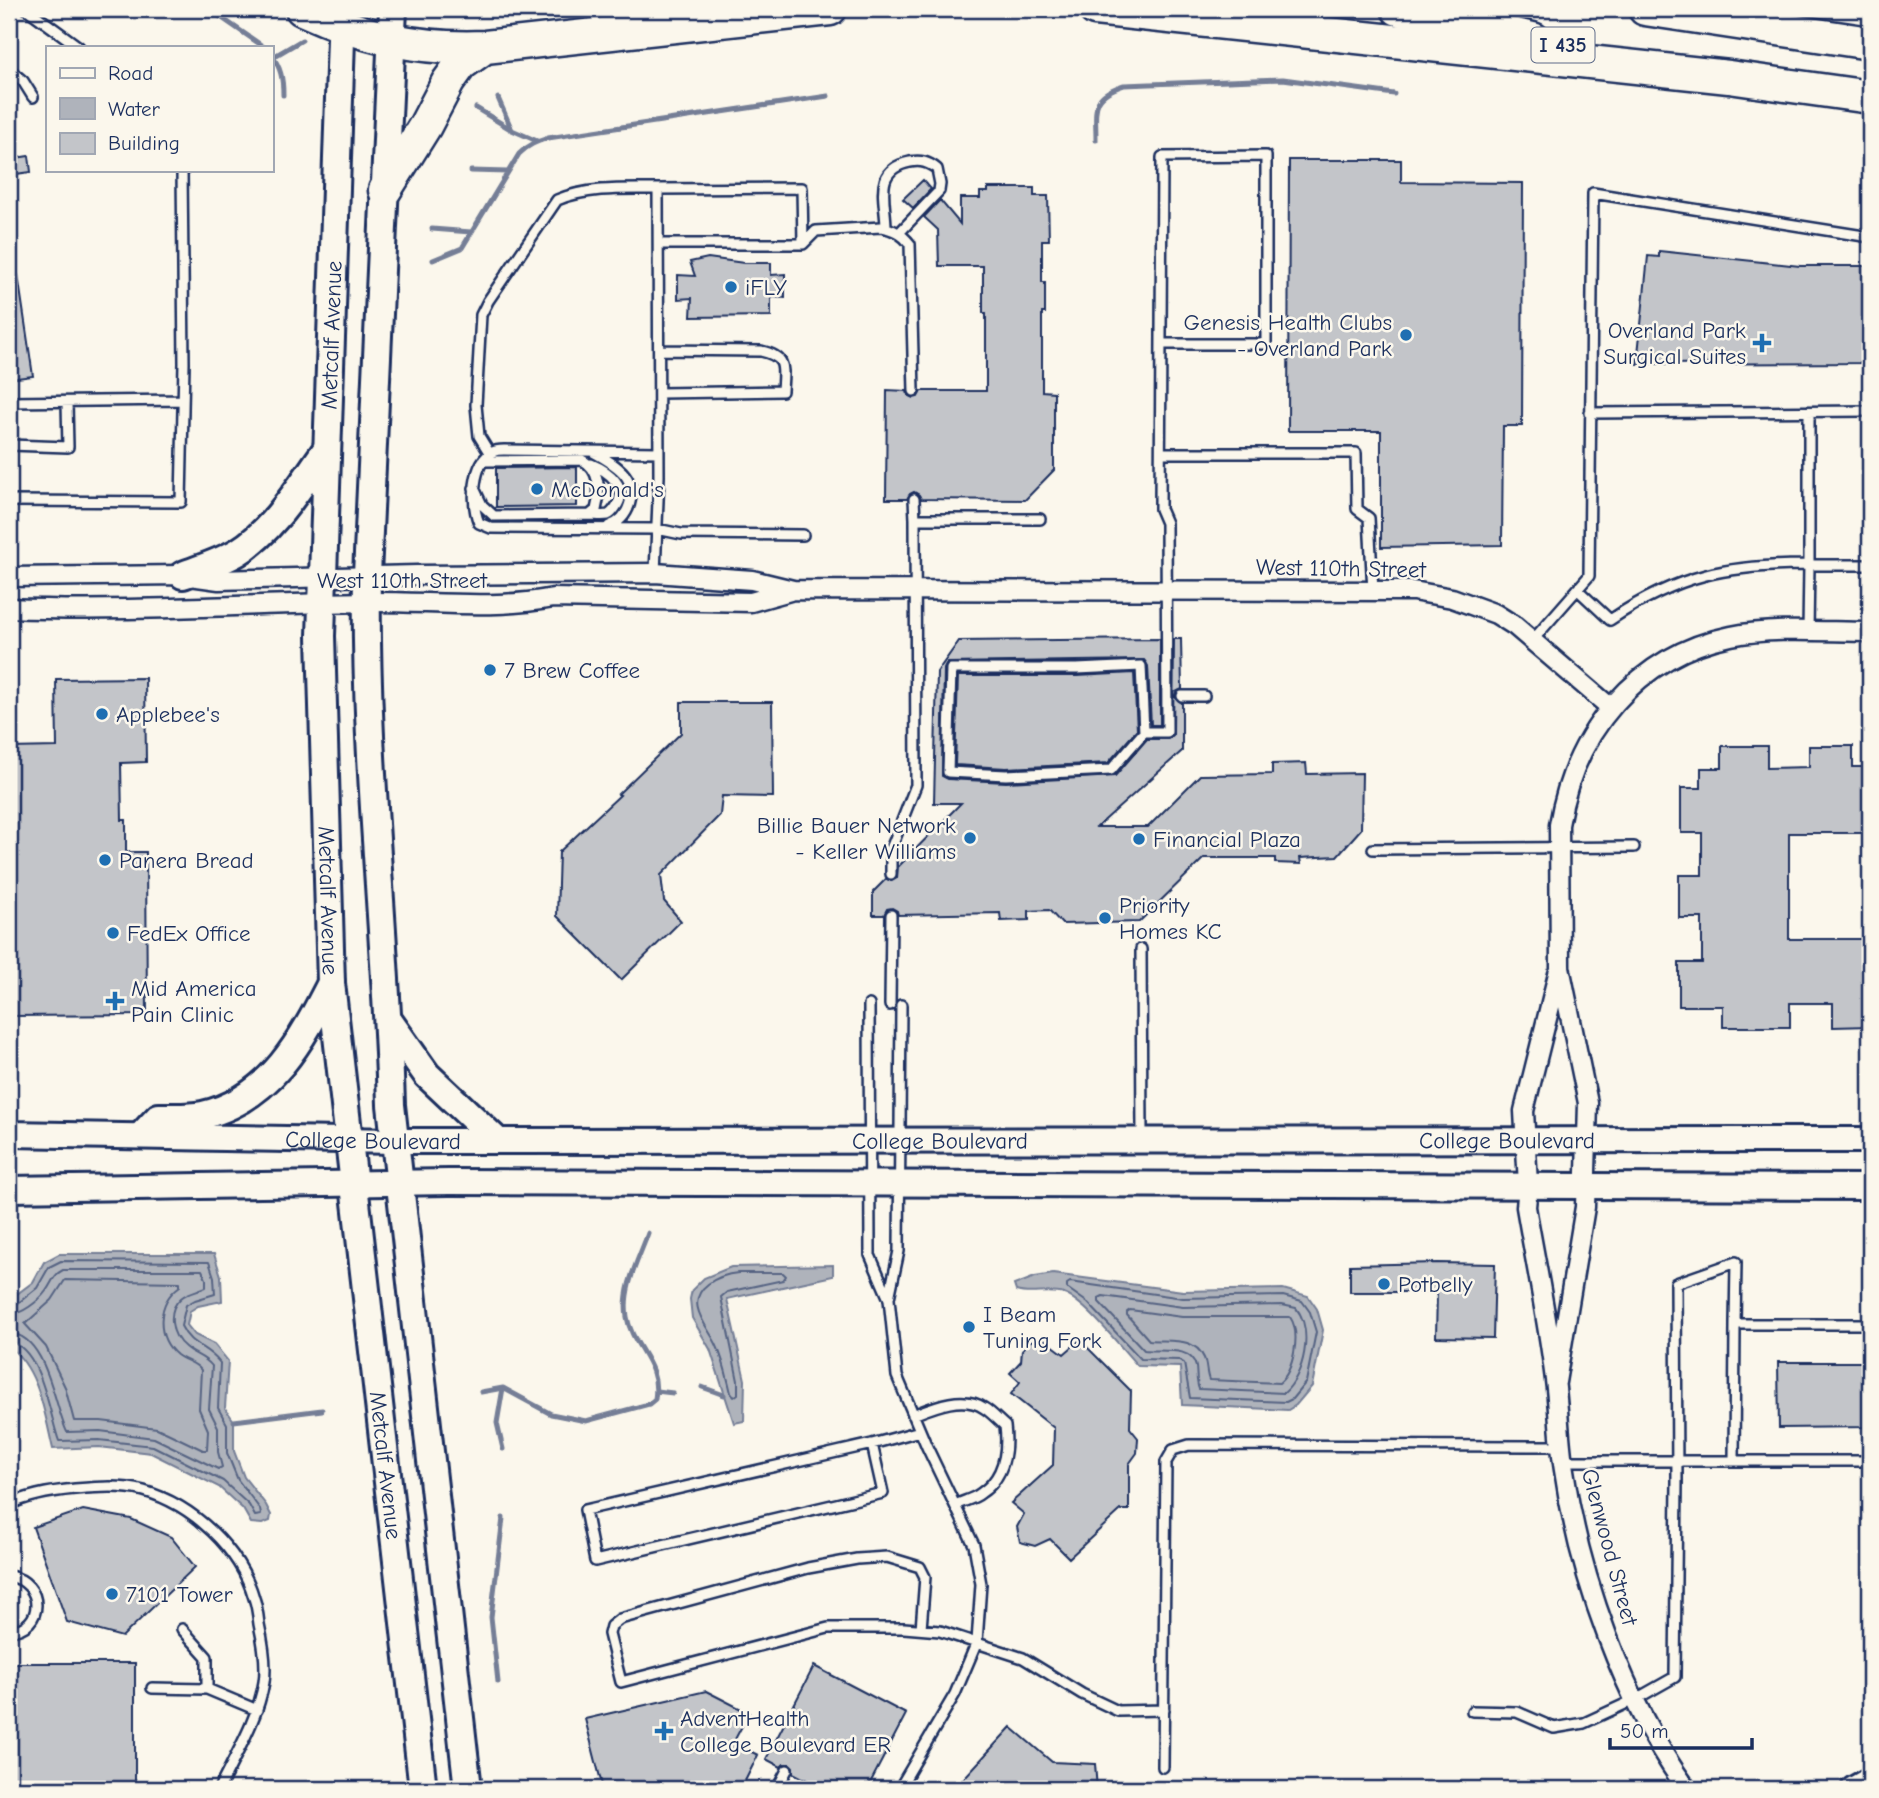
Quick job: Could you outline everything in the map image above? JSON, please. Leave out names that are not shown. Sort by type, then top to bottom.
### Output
[{"type":"highway","points":[[302,9],[341,18],[391,41],[444,48],[485,47],[830,9]]},
{"type":"highway","points":[[1096,9],[1729,77]]},
{"type":"highway","name":"I 435","points":[[1398,9],[1560,45],[1729,77],[1870,97]]},
{"type":"highway","points":[[1645,9],[1870,43]]},
{"type":"highway","points":[[385,190],[425,127],[448,82],[461,64],[485,47]]},
{"type":"main road","name":"Metcalf Avenue","points":[[393,9],[367,602],[370,715],[394,1141],[468,1789]]},
{"type":"main road","name":"Metcalf Avenue","points":[[341,18],[321,636],[331,983],[423,1789]]},
{"type":"main road","points":[[183,575],[239,551],[259,535],[275,519],[326,450]]},
{"type":"main road","points":[[142,1135],[159,1117],[201,1116],[246,1097],[265,1083],[294,1051],[331,983]]},
{"type":"main road","points":[[389,1021],[427,1075],[496,1140]]},
{"type":"main road","name":"College Boulevard","points":[[9,1134],[394,1141],[1870,1140]]},
{"type":"main road","name":"College Boulevard","points":[[9,1189],[355,1184],[1870,1187]]},
{"type":"main road","points":[[1854,1789],[1870,1780]]},
{"type":"street","name":"West 110th Street","points":[[9,608],[323,591],[368,575],[655,573],[752,580],[793,590],[1413,591],[1452,598],[1496,614],[1611,708]]},
{"type":"street","name":"West 110th Street","points":[[9,576],[183,575],[323,591],[367,602],[524,604],[553,598],[751,602],[793,590]]},
{"type":"street","points":[[1611,708],[1628,688],[1644,675],[1693,647],[1730,636],[1756,632],[1870,632]]},
{"type":"street","name":"Glenwood Street","points":[[1556,1382],[1585,1207],[1588,1104],[1560,967],[1559,824],[1574,766],[1590,735],[1611,708]]},
{"type":"street","name":"Glenwood Street","points":[[1560,967],[1524,1111],[1528,1185],[1526,1207],[1556,1382],[1562,1454],[1572,1516],[1590,1585],[1612,1646],[1657,1740],[1687,1789]]},
{"type":"lane","points":[[26,9],[78,46]]},
{"type":"lane","points":[[9,69],[23,81],[33,97]]},
{"type":"lane","points":[[1144,732],[1141,666],[951,669],[948,772],[1006,775],[1111,770],[1144,732],[1167,732],[1166,523],[1160,509],[1162,157],[1266,156],[1266,344],[1161,344]]},
{"type":"lane","points":[[886,228],[883,187],[886,176],[904,164],[924,161],[937,169],[939,191],[900,233]]},
{"type":"lane","points":[[9,501],[181,502],[182,172]]},
{"type":"lane","points":[[487,457],[479,436],[476,405],[481,315],[557,200],[573,194],[658,189],[802,188],[803,244]]},
{"type":"lane","points":[[655,573],[659,452],[658,189]]},
{"type":"lane","points":[[1532,641],[1589,576],[1593,193],[1870,237]]},
{"type":"lane","points":[[659,244],[803,244],[816,231],[886,228],[900,233],[910,244],[914,391]]},
{"type":"lane","points":[[659,350],[761,351],[774,354],[781,359],[783,366],[782,391],[659,393]]},
{"type":"lane","points":[[9,402],[183,400]]},
{"type":"lane","points":[[9,445],[68,447],[67,403]]},
{"type":"lane","points":[[1590,413],[1870,411]]},
{"type":"lane","points":[[1808,632],[1809,412]]},
{"type":"lane","points":[[659,452],[504,450],[487,457],[473,487],[475,514],[479,523],[491,528],[657,529],[681,534],[803,536]]},
{"type":"lane","points":[[588,451],[614,464],[626,477],[630,487],[628,506],[623,517],[617,523],[601,528]]},
{"type":"lane","points":[[1161,453],[1356,453],[1357,509],[1369,518],[1373,591]]},
{"type":"lane","points":[[473,487],[482,505],[494,516],[608,515],[614,511],[620,500],[621,492],[614,478],[578,459],[487,457]]},
{"type":"lane","points":[[587,463],[595,472],[598,490],[596,510],[590,515]]},
{"type":"lane","points":[[891,874],[891,849],[916,785],[914,499]]},
{"type":"lane","points":[[915,519],[1040,519]]},
{"type":"lane","points":[[1578,590],[1610,620],[1661,590],[1712,572],[1751,566],[1870,565]]},
{"type":"lane","points":[[1182,696],[1204,696]]},
{"type":"lane","points":[[1373,849],[1634,848]]},
{"type":"lane","points":[[890,1005],[891,915]]},
{"type":"lane","points":[[1141,949],[1142,1140]]},
{"type":"lane","points":[[869,1005],[870,1255],[889,1299],[897,1376],[974,1545],[981,1584],[977,1642],[955,1693],[900,1789]]},
{"type":"lane","points":[[889,1299],[900,1251],[901,1005]]},
{"type":"lane","points":[[1472,1711],[1517,1712],[1554,1728],[1584,1723],[1675,1677],[1676,1283],[1736,1262],[1734,1461]]},
{"type":"lane","points":[[1735,1324],[1870,1324]]},
{"type":"lane","points":[[913,1415],[946,1403],[966,1403],[982,1406],[1005,1426],[1005,1461],[997,1476],[982,1493],[955,1505]]},
{"type":"lane","points":[[872,1444],[883,1493],[595,1561],[585,1510],[920,1431]]},
{"type":"lane","points":[[1163,1767],[1166,1462],[1173,1450],[1189,1445],[1562,1454],[1676,1461],[1870,1461]]},
{"type":"lane","points":[[9,1479],[13,1503],[62,1490],[106,1486],[144,1491],[180,1507],[212,1531],[234,1557],[254,1596],[262,1639],[264,1681],[257,1710],[219,1789]]},
{"type":"lane","points":[[920,1629],[925,1577],[920,1567],[887,1557],[857,1559],[808,1568],[620,1619],[611,1626],[609,1634],[621,1682],[828,1628],[869,1626],[940,1631],[1023,1658],[1118,1711],[1164,1710]]},
{"type":"lane","points":[[9,1576],[19,1578],[30,1586],[35,1594],[36,1607],[29,1623],[21,1629],[9,1631]]},
{"type":"lane","points":[[182,1629],[207,1657],[207,1689]]},
{"type":"lane","points":[[152,1688],[207,1689],[257,1710]]},
{"type":"lane","points":[[777,1789],[787,1770]]},
{"type":"water","points":[[59,1254],[214,1254],[221,1276],[222,1301],[198,1306],[190,1311],[187,1325],[195,1335],[214,1344],[228,1361],[225,1408],[234,1421],[234,1451],[244,1477],[266,1505],[271,1515],[270,1521],[262,1524],[251,1523],[243,1509],[219,1487],[151,1453],[99,1447],[53,1449],[34,1380],[19,1356],[9,1347],[9,1300],[33,1282],[44,1262]]},
{"type":"water","points":[[833,1265],[833,1276],[727,1299],[745,1380],[744,1421],[734,1423],[710,1349],[692,1318],[692,1290],[704,1278],[731,1267]]},
{"type":"water","points":[[1053,1274],[1183,1291],[1283,1289],[1308,1296],[1317,1309],[1323,1330],[1312,1386],[1296,1405],[1288,1410],[1182,1405],[1180,1367],[1138,1366],[1073,1298],[1052,1292],[1016,1291],[1014,1285]]},
{"type":"building","points":[[29,156],[31,172],[9,175],[9,159]]},
{"type":"building","name":"Genesis Health Clubs - Overland Park","points":[[1289,160],[1401,160],[1401,182],[1523,183],[1522,426],[1503,426],[1502,545],[1381,547],[1381,431],[1288,431]]},
{"type":"building","points":[[923,180],[931,189],[913,208],[903,199]]},
{"type":"building","points":[[988,188],[1034,188],[1034,196],[1048,196],[1049,240],[1042,240],[1045,313],[1042,313],[1042,391],[1054,392],[1054,470],[1025,500],[921,499],[914,492],[907,499],[886,499],[887,390],[907,391],[908,395],[914,398],[918,397],[921,391],[986,391],[983,266],[939,266],[938,230],[924,217],[940,200],[960,224],[960,198],[980,198],[980,192],[988,192]]},
{"type":"building","points":[[1659,251],[1800,266],[1870,266],[1870,363],[1637,364],[1648,256],[1659,257]]},
{"type":"building","name":"iFLY","points":[[708,258],[744,263],[771,263],[771,275],[785,274],[785,298],[771,297],[771,316],[691,317],[692,298],[678,299],[678,275],[695,276],[690,262]]},
{"type":"building","points":[[9,275],[18,275],[33,376],[9,379]]},
{"type":"building","name":"McDonald's","points":[[577,467],[577,506],[496,507],[496,468]]},
{"type":"building","name":"Financial Plaza","points":[[1160,639],[1160,725],[1151,725],[1148,666],[1144,660],[947,663],[944,669],[942,776],[948,779],[1006,782],[1115,776],[1147,739],[1168,739],[1173,735],[1174,639],[1181,639],[1182,689],[1176,692],[1175,697],[1182,703],[1182,751],[1097,827],[1148,827],[1200,775],[1272,774],[1272,764],[1306,763],[1307,774],[1362,773],[1361,829],[1337,856],[1300,858],[1301,864],[1275,863],[1275,858],[1204,858],[1139,922],[1062,924],[1049,910],[1029,911],[1029,920],[1001,921],[1000,913],[898,915],[892,908],[887,909],[884,915],[873,915],[873,892],[886,879],[892,881],[897,878],[898,867],[961,803],[934,803],[937,672],[959,641]]},
{"type":"building","points":[[1134,673],[1137,730],[1108,763],[1006,768],[955,765],[958,676]]},
{"type":"building","points":[[145,678],[146,762],[121,763],[122,820],[126,820],[126,852],[146,852],[147,1015],[9,1016],[9,748],[57,747],[56,679]]},
{"type":"building","points":[[681,702],[772,702],[773,797],[722,796],[720,815],[661,875],[664,901],[681,921],[621,980],[557,916],[559,852],[681,733]]},
{"type":"building","points":[[1722,746],[1767,746],[1767,768],[1809,767],[1809,746],[1853,746],[1853,767],[1870,767],[1870,833],[1789,833],[1789,939],[1870,939],[1870,1026],[1833,1027],[1833,1003],[1790,1003],[1790,1027],[1723,1027],[1723,1006],[1679,1006],[1679,963],[1702,963],[1702,918],[1679,918],[1679,875],[1702,875],[1702,833],[1681,833],[1681,788],[1701,788],[1701,768],[1722,768]]},
{"type":"building","points":[[1495,1264],[1493,1338],[1436,1337],[1437,1292],[1350,1292],[1350,1265]]},
{"type":"building","points":[[1044,1339],[1064,1354],[1080,1340],[1131,1391],[1130,1428],[1138,1438],[1137,1453],[1129,1464],[1129,1510],[1121,1510],[1069,1558],[1050,1539],[1035,1546],[1020,1542],[1017,1527],[1024,1514],[1011,1503],[1053,1465],[1054,1428],[1011,1394],[1020,1382],[1010,1373],[1021,1361],[1022,1350],[1030,1341]]},
{"type":"building","points":[[1778,1362],[1870,1362],[1870,1427],[1779,1428]]},
{"type":"building","name":"7101 Tower","points":[[83,1510],[131,1519],[171,1537],[195,1567],[122,1637],[67,1622],[33,1527]]},
{"type":"building","points":[[9,1663],[135,1663],[135,1789],[9,1789]]},
{"type":"building","points":[[814,1666],[906,1714],[867,1789],[824,1789],[793,1773],[790,1764],[781,1767],[766,1759]]},
{"type":"building","name":"AdventHealth College Boulevard ER","points":[[706,1691],[749,1713],[733,1743],[758,1755],[741,1789],[603,1789],[585,1719]]},
{"type":"building","points":[[1011,1727],[1052,1762],[1095,1764],[1097,1789],[954,1789]]},
{"type":"waterway","points":[[209,9],[263,46]]},
{"type":"waterway","points":[[273,57],[302,40]]},
{"type":"waterway","points":[[273,57],[281,73],[283,95]]},
{"type":"waterway","points":[[1096,140],[1096,111],[1100,99],[1124,85],[1283,79],[1394,94]]},
{"type":"waterway","points":[[433,260],[462,248],[519,154],[536,142],[828,96]]},
{"type":"waterway","points":[[498,98],[512,130],[537,141]]},
{"type":"waterway","points":[[476,108],[512,130]]},
{"type":"waterway","points":[[471,171],[508,172]]},
{"type":"waterway","points":[[432,229],[471,232]]},
{"type":"waterway","points":[[481,1392],[503,1388],[551,1414],[586,1421],[649,1404],[655,1399],[654,1375],[630,1328],[626,1306],[632,1274],[648,1233]]},
{"type":"waterway","points":[[702,1387],[724,1395]]},
{"type":"waterway","points":[[503,1388],[497,1423],[503,1449]]},
{"type":"waterway","points":[[656,1391],[673,1393]]},
{"type":"waterway","points":[[234,1421],[322,1410]]},
{"type":"waterway","points":[[498,1682],[491,1617],[503,1518]]},
{"type":"place","name":"iFLY","points":[[731,287]]},
{"type":"place","name":"Genesis Health Clubs - Overland Park","points":[[1406,335]]},
{"type":"place","name":"Overland Park Surgical Suites","points":[[1762,343]]},
{"type":"place","name":"McDonald's","points":[[537,489]]},
{"type":"place","name":"7 Brew Coffee","points":[[490,670]]},
{"type":"place","name":"Applebee's","points":[[102,714]]},
{"type":"place","name":"Billie Bauer Network - Keller Williams","points":[[970,838]]},
{"type":"place","name":"Financial Plaza","points":[[1139,839]]},
{"type":"place","name":"Panera Bread","points":[[105,860]]},
{"type":"place","name":"Priority Homes KC","points":[[1105,918]]},
{"type":"place","name":"FedEx Office","points":[[113,933]]},
{"type":"place","name":"Mid America Pain Clinic","points":[[115,1001]]},
{"type":"place","name":"Potbelly","points":[[1384,1284]]},
{"type":"place","name":"I Beam Tuning Fork","points":[[969,1327]]},
{"type":"place","name":"7101 Tower","points":[[112,1594]]},
{"type":"place","name":"AdventHealth College Boulevard ER","points":[[664,1731]]}]
